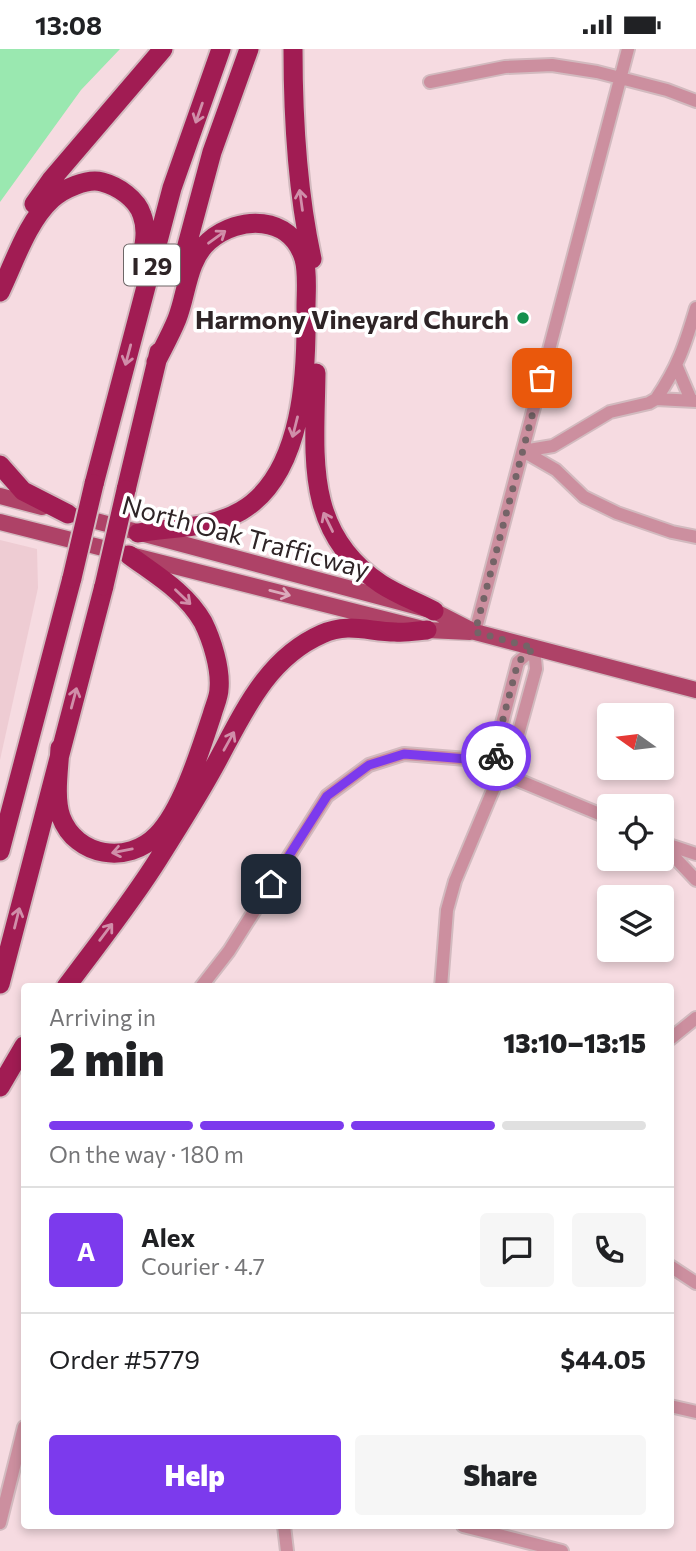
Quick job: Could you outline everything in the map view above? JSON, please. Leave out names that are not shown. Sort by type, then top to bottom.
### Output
[{"type":"highway","points":[[0,265],[20,227],[51,180],[163,49]]},
{"type":"highway","name":"I 29","points":[[0,851],[172,188],[221,49]]},
{"type":"highway","name":"I 29","points":[[0,984],[104,586],[156,362],[212,152],[249,49]]},
{"type":"highway","points":[[293,49],[298,181],[313,262],[318,495],[331,529],[351,557],[383,585],[434,611]]},
{"type":"highway","points":[[0,292],[37,215],[54,196],[76,185],[101,181],[124,193],[137,204],[144,225],[144,246],[135,288],[136,325]]},
{"type":"highway","points":[[138,533],[199,526],[228,518],[261,494],[283,463],[290,446],[303,391],[306,320],[305,261],[289,235],[268,224],[252,222],[229,228],[207,243],[190,274],[178,318],[156,362]]},
{"type":"highway","points":[[0,465],[23,491],[68,514]]},
{"type":"highway","points":[[60,748],[58,805],[61,817],[70,835],[86,848],[102,854],[121,853],[140,847],[157,835],[174,812],[200,752],[219,690],[217,664],[204,624],[186,597],[129,555]]},
{"type":"highway","points":[[69,983],[157,861],[259,687],[278,663],[325,632],[370,628],[393,633],[427,631]]},
{"type":"highway","points":[[0,1087],[21,1051]]},
{"type":"main road","name":"North Oak Trafficway","points":[[0,496],[434,611],[475,632],[696,690]]},
{"type":"main road","points":[[0,505],[23,502]]},
{"type":"main road","name":"North Oak Trafficway","points":[[0,522],[427,631],[475,632]]},
{"type":"street","points":[[475,632],[628,49]]},
{"type":"street","points":[[430,82],[529,65],[575,67],[667,90],[696,101]]},
{"type":"street","points":[[523,451],[553,446],[610,412],[656,399],[677,367],[696,308]]},
{"type":"street","points":[[656,399],[693,401],[677,367]]},
{"type":"street","points":[[550,466],[553,446]]},
{"type":"street","points":[[523,451],[550,466],[584,497],[606,508],[639,522],[696,537]]},
{"type":"street","points":[[501,771],[495,750],[518,662],[534,648]]},
{"type":"street","points":[[441,983],[447,910],[456,881],[501,771],[513,753],[536,669],[534,648]]},
{"type":"street","points":[[204,983],[229,951],[327,796],[369,765],[404,754],[467,759],[597,813]]},
{"type":"street","points":[[674,847],[696,854]]},
{"type":"street","points":[[674,854],[694,873]]},
{"type":"street","points":[[674,1036],[696,1018]]},
{"type":"street","points":[[674,1269],[696,1283]]},
{"type":"street","points":[[674,1407],[696,1412]]},
{"type":"street","points":[[0,1523],[21,1439]]},
{"type":"street","points":[[284,1529],[287,1551]]},
{"type":"street","points":[[475,1529],[562,1551]]},
{"type":"shaded area","points":[[0,540],[37,549],[38,588],[0,760]]},
{"type":"green space","points":[[0,49],[120,49],[81,90],[0,202]]},
{"type":"way so far","points":[[496,756],[495,750],[518,662],[534,648],[475,632],[542,378]]},
{"type":"place","name":"Harmony Vineyard Church","points":[[523,318]]},
{"type":"route","points":[[271,884],[327,796],[369,765],[404,754],[467,759],[501,771],[496,756]]}]
